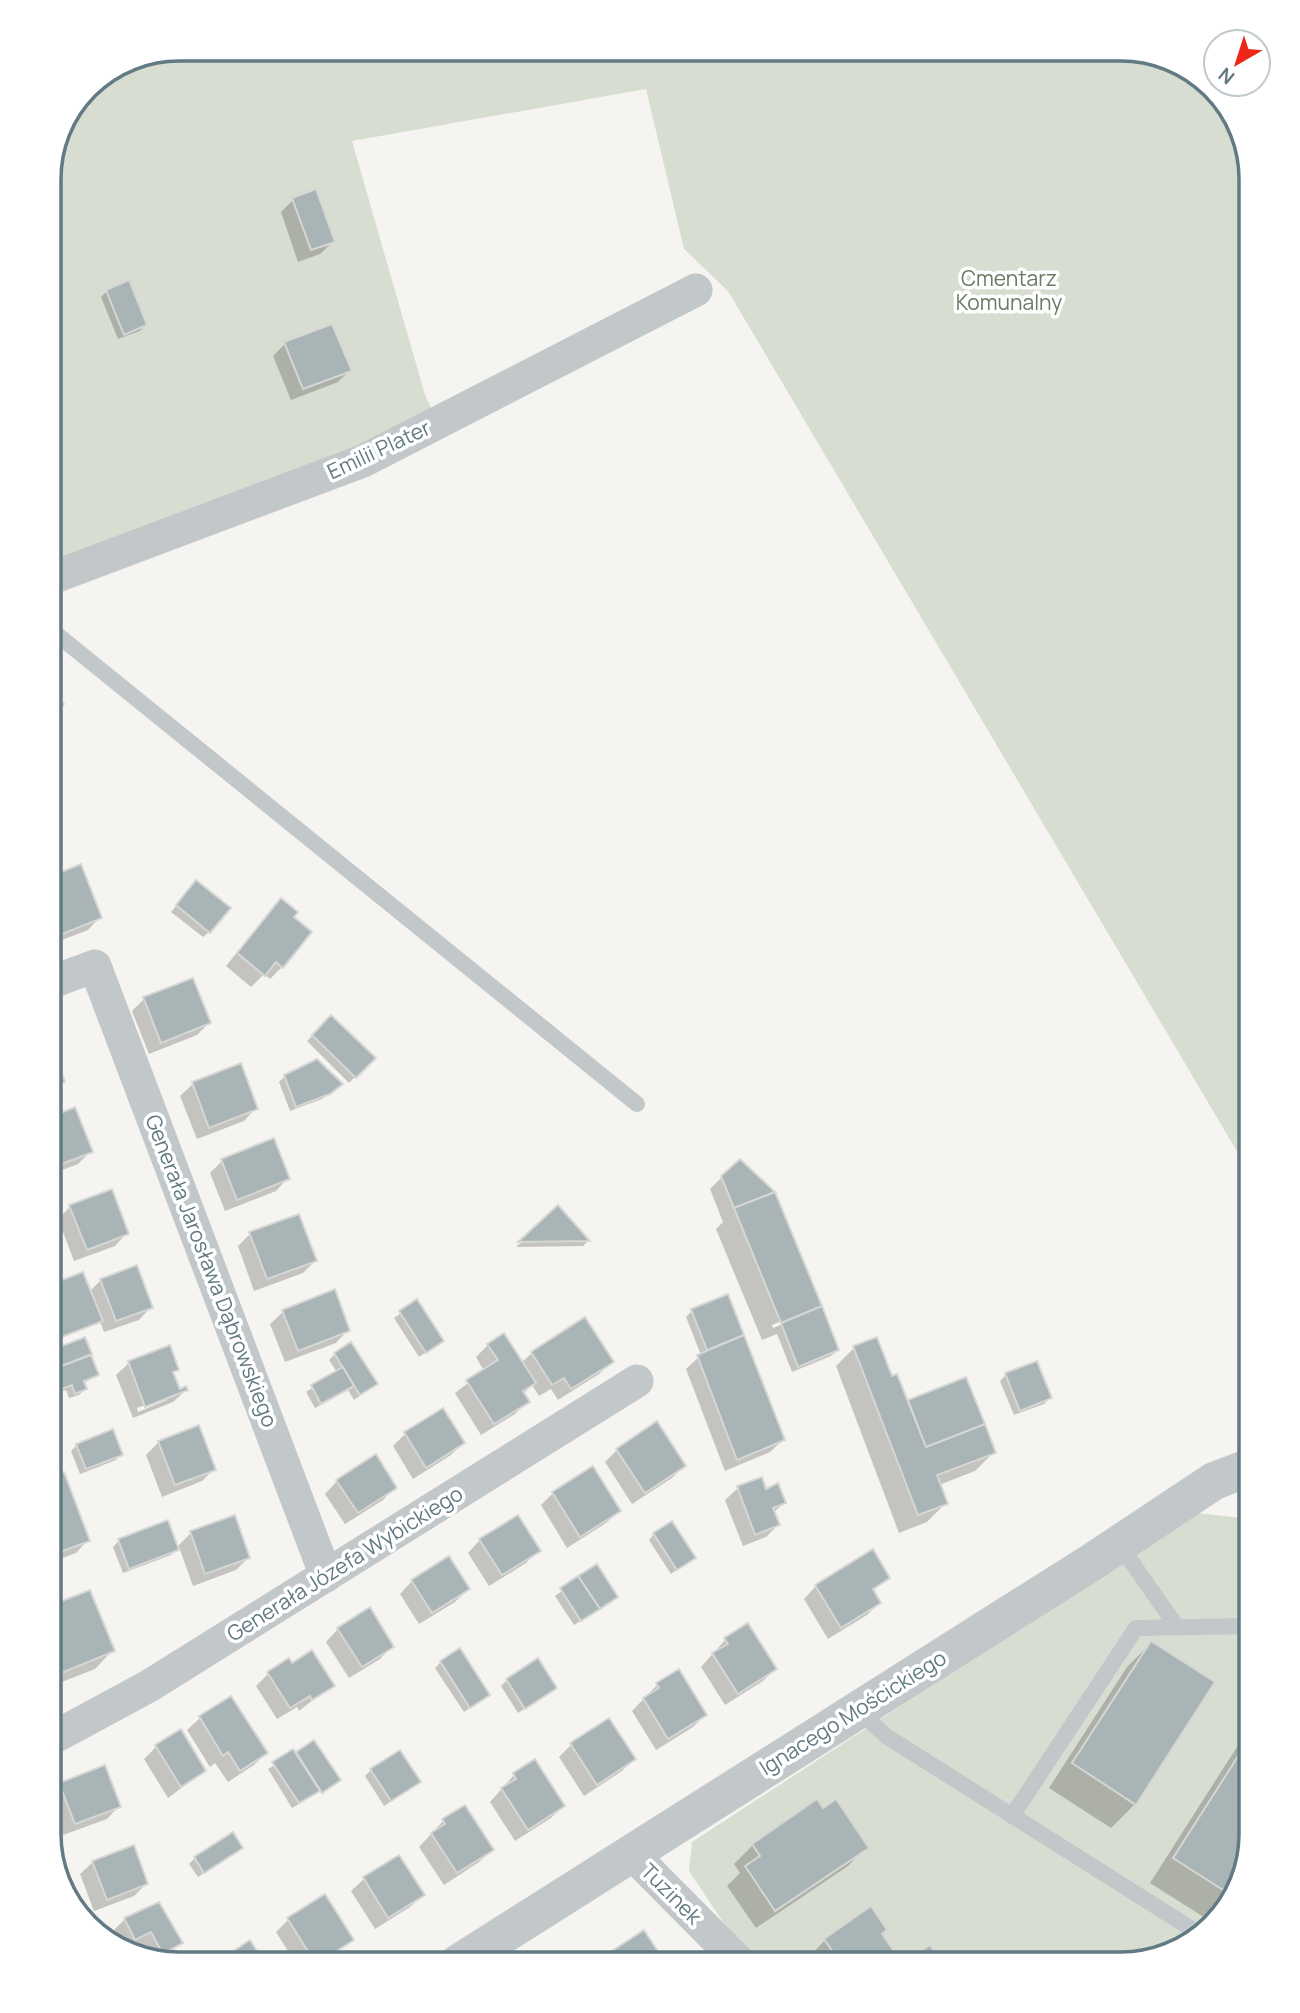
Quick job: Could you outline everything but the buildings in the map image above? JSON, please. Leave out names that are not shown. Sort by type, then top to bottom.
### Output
[{"type":"street","name":"Emilii Plater","points":[[62,574],[363,461],[696,290]]},
{"type":"street","name":"Generała Jarosława Dąbrowskiego","points":[[62,978],[95,966],[326,1576]]},
{"type":"street","name":"Generała Józefa Wybickiego","points":[[61,1733],[149,1686],[637,1381]]},
{"type":"street","name":"Ignacego Mościckiego","points":[[477,1951],[1214,1481],[1239,1472]]},
{"type":"street","name":"Tuzinek","points":[[631,1853],[729,1952]]},
{"type":"lane","points":[[62,638],[637,1104]]},
{"type":"lane","points":[[1119,1544],[1177,1628]]},
{"type":"lane","points":[[1012,1816],[1136,1628],[1239,1626]]},
{"type":"lane","points":[[857,1710],[886,1735],[1191,1928]]},
{"type":"green space","name":"Cmentarz Komunalny","points":[[179,61],[1129,62],[1159,67],[1199,90],[1202,98],[1210,101],[1227,127],[1235,149],[1239,179],[1239,1155],[728,291],[684,249],[646,89],[352,141],[425,395],[440,426],[62,574],[62,171],[65,149],[73,127],[101,90],[141,67]]},
{"type":"green space","points":[[1197,1513],[1239,1518],[1238,1849],[1230,1879],[1214,1906],[1193,1927],[1173,1940],[1159,1946],[1121,1952],[743,1952],[689,1871],[692,1842]]}]
